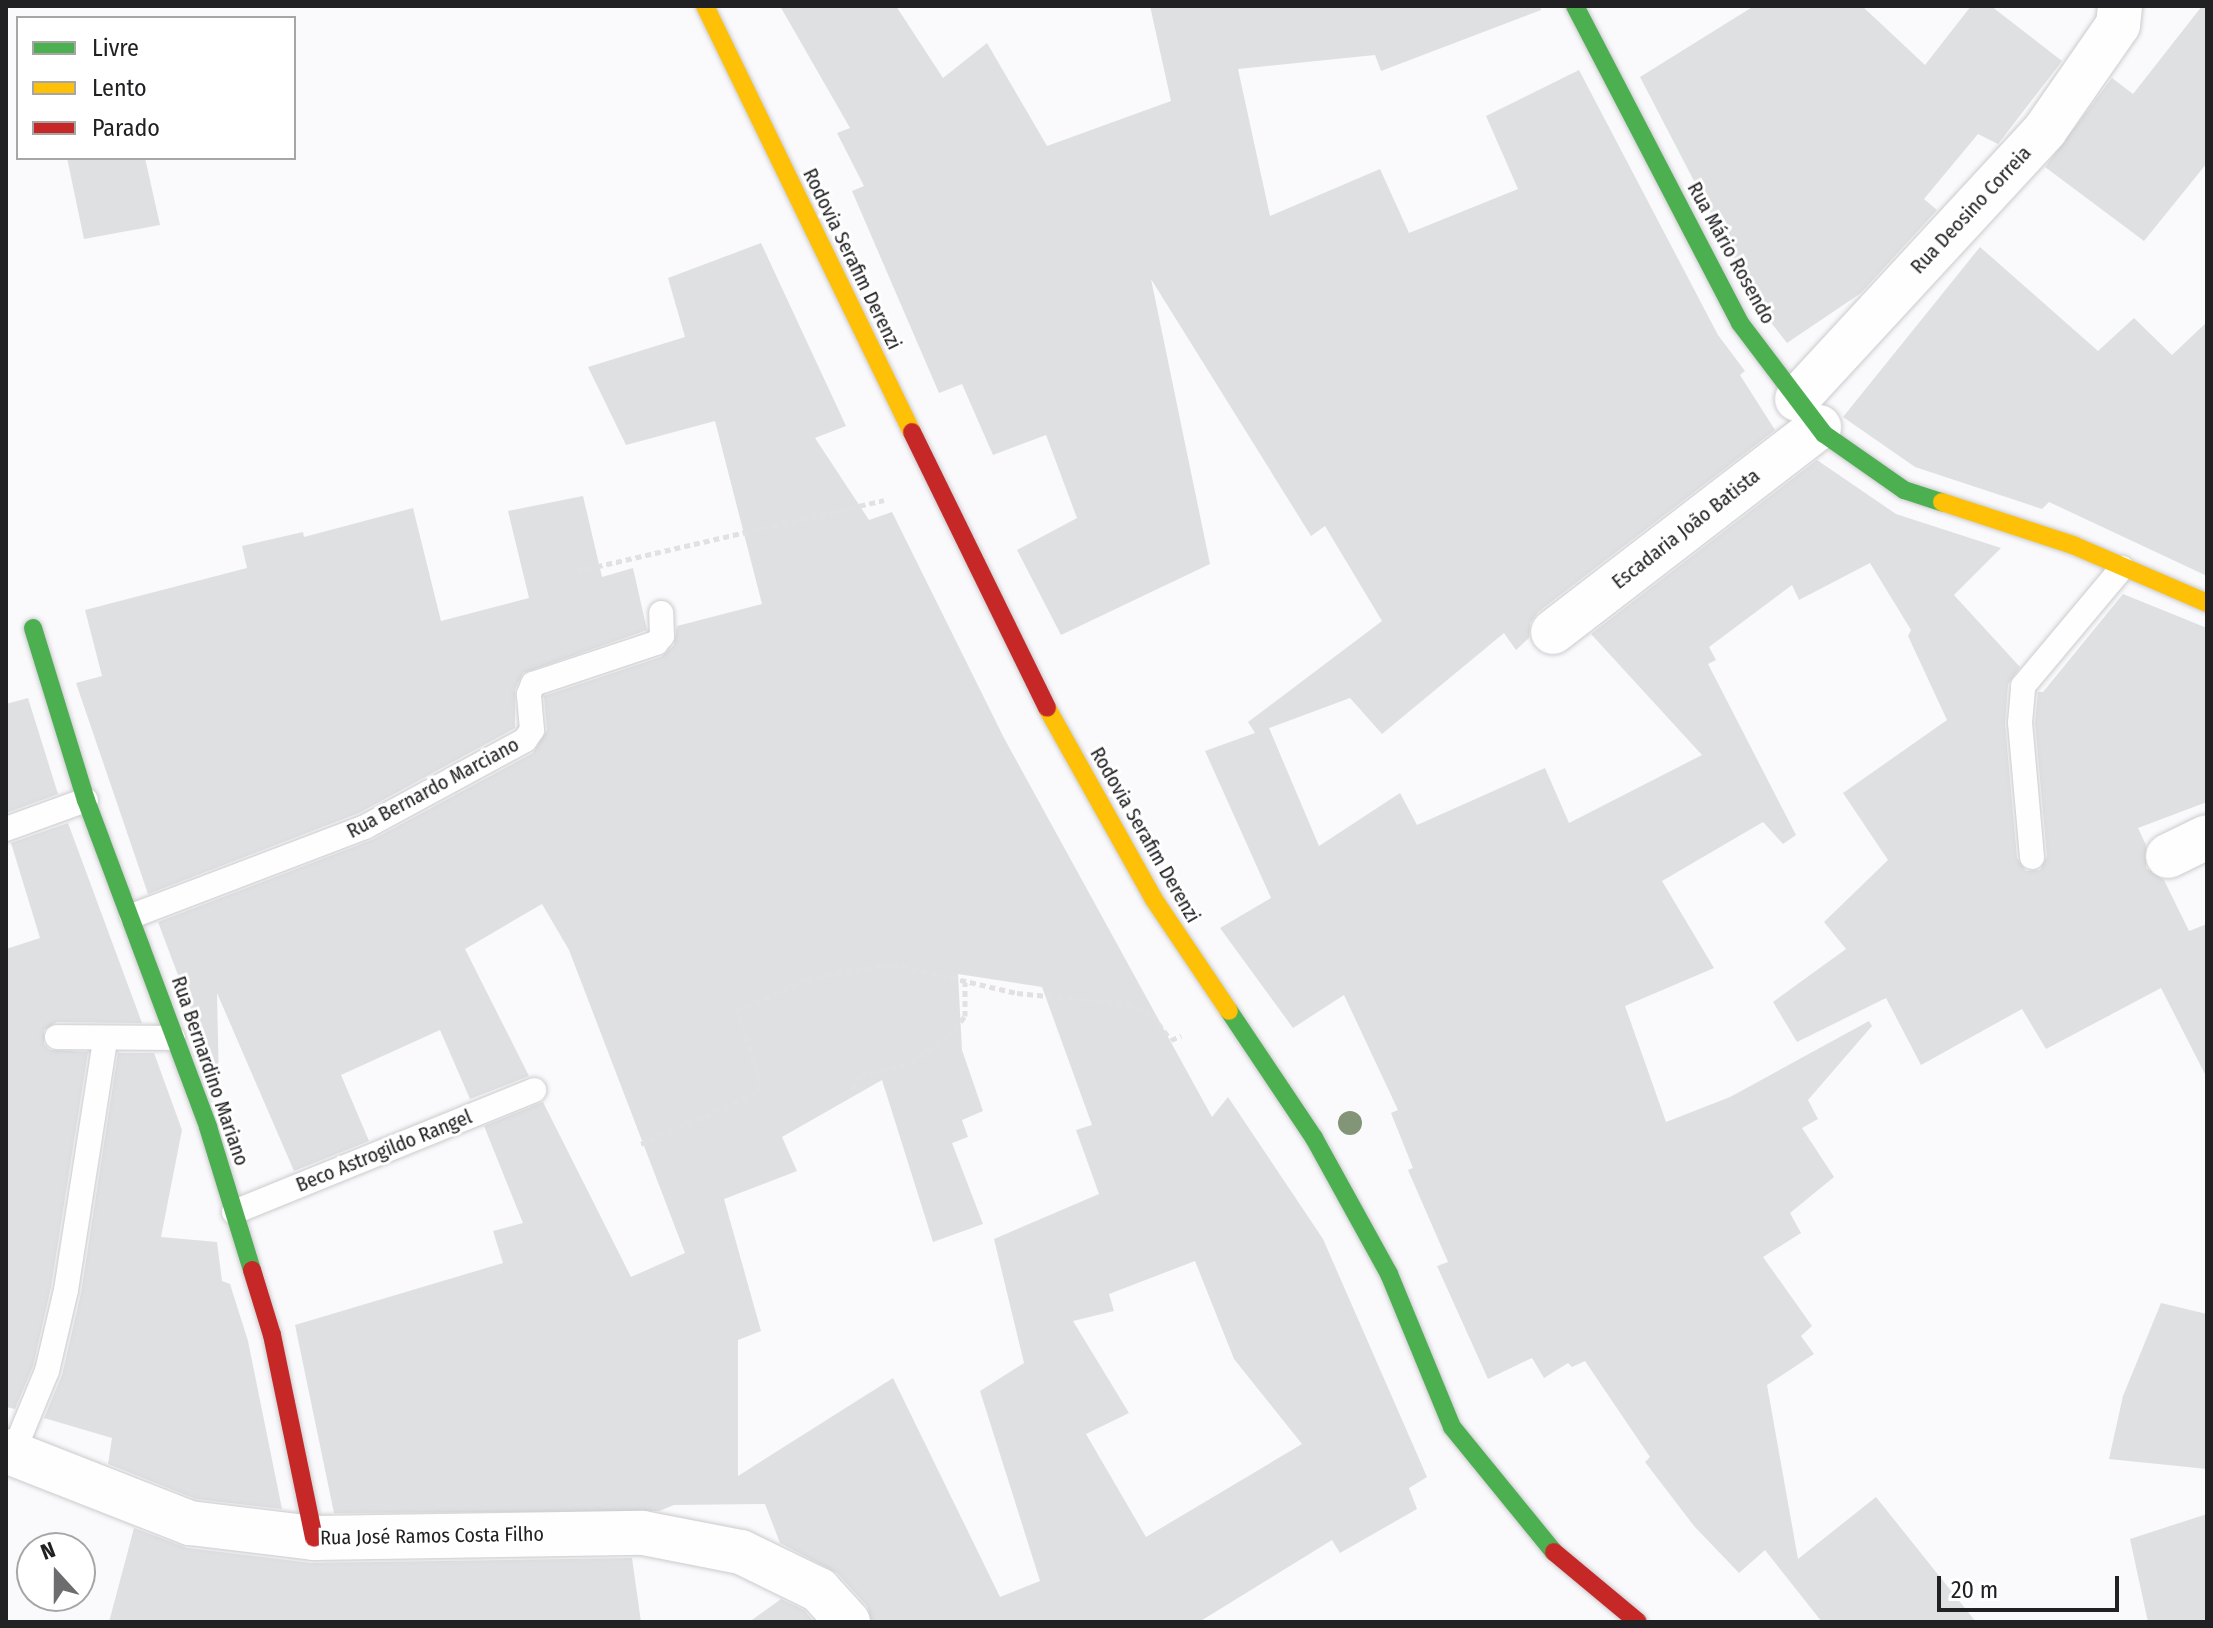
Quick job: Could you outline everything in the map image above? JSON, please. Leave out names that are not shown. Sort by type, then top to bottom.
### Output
[{"type":"street","name":"Rodovia Serafim Derenzi","points":[[705,6],[1048,710],[1153,898],[1314,1138],[1389,1274],[1452,1427],[1546,1545],[1638,1622]]},
{"type":"street","name":"Rua Mário Rosendo","points":[[1575,6],[1740,323],[1808,413],[1904,490],[2073,545],[2207,603]]},
{"type":"street","name":"Rua Deosino Correia","points":[[1808,413],[2045,130],[2118,25],[2120,6]]},
{"type":"street","name":"Escadaria João Batista","points":[[1553,632],[1808,413]]},
{"type":"street","name":"Rua Bernardino Mariano","points":[[33,628],[86,800],[132,916],[173,1038],[208,1127],[272,1335],[314,1538]]},
{"type":"street","points":[[2168,856],[2207,837]]},
{"type":"street","name":"Rua José Ramos Costa Filho","points":[[9,1452],[190,1523],[314,1538],[643,1533],[741,1552],[819,1590],[848,1622]]},
{"type":"lane","points":[[2032,857],[2020,723],[2023,686],[2122,568]]},
{"type":"lane","name":"Rua Bernardo Marciano","points":[[132,916],[365,827],[525,740],[532,730],[529,694],[533,684],[656,643],[662,636],[661,613]]},
{"type":"lane","points":[[6,829],[86,800]]},
{"type":"lane","points":[[57,1037],[105,1040],[173,1038]]},
{"type":"lane","points":[[9,1452],[47,1371],[66,1290],[95,1128],[105,1040]]},
{"type":"lane","name":"Beco Astrogildo Rangel","points":[[234,1212],[534,1090]]},
{"type":"path","points":[[577,571],[938,486]]},
{"type":"path","points":[[641,1144],[757,1093],[760,1080],[737,1014],[740,1007],[806,979],[892,964],[1017,993],[1115,1003]]},
{"type":"path","points":[[853,1089],[861,1075],[911,1063],[948,1037],[965,1016],[965,982]]},
{"type":"building","points":[[780,6],[896,6],[943,78],[987,43],[1047,146],[1171,101],[1150,6],[1540,6],[1541,10],[1381,71],[1375,55],[1238,69],[1270,216],[1380,169],[1409,233],[1518,189],[1486,116],[1579,70],[1718,335],[1745,371],[1740,375],[1775,430],[1538,612],[1530,623],[1529,638],[1516,650],[1504,633],[1382,734],[1350,698],[1269,728],[1319,846],[1400,793],[1417,825],[1545,768],[1569,823],[1702,755],[1591,634],[1817,460],[1896,514],[2001,548],[1954,595],[2020,667],[2008,684],[2005,724],[2017,858],[2026,871],[2040,870],[2047,856],[2035,723],[2038,692],[2043,692],[2123,594],[2207,628],[2207,802],[2138,828],[2146,845],[2146,868],[2164,880],[2189,931],[2207,924],[2207,1078],[2161,988],[2046,1049],[2022,1009],[1921,1065],[1886,998],[1797,1042],[1773,1002],[1846,949],[1824,922],[1888,860],[1843,793],[1947,720],[1908,636],[1911,630],[1870,563],[1799,600],[1792,585],[1709,647],[1716,660],[1708,664],[1796,835],[1783,844],[1763,822],[1662,881],[1714,968],[1625,1006],[1666,1122],[1730,1097],[1869,1021],[1872,1026],[1808,1100],[1818,1119],[1802,1128],[1834,1177],[1790,1213],[1801,1233],[1763,1257],[1812,1326],[1801,1336],[1814,1354],[1767,1385],[1798,1559],[1876,1497],[1976,1622],[1822,1622],[1765,1550],[1739,1573],[1694,1526],[1645,1462],[1650,1457],[1585,1361],[1572,1367],[1568,1363],[1544,1378],[1532,1358],[1488,1379],[1437,1266],[1448,1262],[1408,1170],[1413,1168],[1391,1113],[1398,1110],[1344,995],[1293,1028],[1220,928],[1271,898],[1205,751],[1255,733],[1248,722],[1382,621],[1325,526],[1311,536],[1151,279],[1210,564],[1061,635],[1017,550],[1077,518],[1046,435],[993,455],[962,384],[939,393],[852,191],[864,186],[837,133],[850,128]]},
{"type":"building","points":[[1754,6],[1862,6],[1925,65],[1971,6],[1991,6],[2062,61],[1998,144],[1978,134],[1924,199],[1937,210],[1861,293],[1787,343],[1761,310],[1640,77]]},
{"type":"building","points":[[2202,6],[2207,6],[2207,163],[2144,241],[2045,167],[2112,78],[2133,94]]},
{"type":"building","points":[[67,160],[145,160],[160,225],[84,239]]},
{"type":"building","points":[[761,243],[846,426],[815,438],[869,520],[892,512],[1004,738],[1212,1117],[1228,1097],[1323,1239],[1427,1477],[1409,1488],[1417,1509],[1340,1553],[1332,1540],[1199,1622],[872,1622],[867,1606],[837,1573],[780,1543],[765,1504],[674,1505],[659,1511],[334,1513],[295,1325],[503,1263],[493,1231],[523,1223],[484,1126],[543,1102],[631,1277],[685,1253],[569,950],[542,904],[465,949],[529,1076],[470,1099],[440,1030],[341,1075],[369,1141],[294,1171],[217,993],[219,1084],[158,922],[372,840],[533,753],[547,730],[544,696],[661,657],[674,645],[677,626],[762,604],[715,421],[626,445],[588,367],[685,337],[668,278]],"holes":[[[958,974],[1042,987],[1092,1125],[1076,1130],[1099,1194],[994,1239],[1024,1363],[980,1391],[1040,1581],[1000,1597],[893,1378],[738,1476],[738,1340],[761,1331],[724,1199],[797,1171],[782,1137],[882,1080],[933,1242],[983,1224],[952,1143],[968,1137],[962,1120],[983,1111],[962,1050]],[[1195,1261],[1234,1359],[1302,1444],[1146,1537],[1086,1434],[1129,1413],[1073,1321],[1114,1311],[1109,1294]]]},
{"type":"building","points":[[1980,247],[2098,351],[2134,318],[2172,355],[2207,322],[2207,576],[2049,502],[2042,509],[1915,467],[1843,417]]},
{"type":"building","points":[[583,496],[602,577],[633,568],[647,630],[523,673],[515,689],[515,728],[359,813],[148,894],[76,683],[102,676],[85,610],[247,568],[242,546],[303,532],[304,537],[413,508],[441,621],[529,598],[508,511]]},
{"type":"building","points":[[28,698],[58,794],[6,813],[6,704]]},
{"type":"building","points":[[68,823],[142,1023],[57,1022],[44,1030],[44,1044],[50,1050],[88,1052],[51,1287],[33,1366],[15,1409],[6,1407],[6,949],[40,938],[11,843]]},
{"type":"building","points":[[118,1053],[154,1053],[182,1130],[161,1237],[217,1242],[222,1281],[230,1284],[248,1341],[282,1509],[196,1499],[108,1464],[112,1438],[44,1418],[62,1375],[81,1293]]},
{"type":"building","points":[[2161,1303],[2207,1314],[2207,1469],[2109,1459],[2123,1396]]},
{"type":"building","points":[[2207,1514],[2207,1622],[2148,1622],[2130,1539]]},
{"type":"building","points":[[134,1528],[187,1548],[311,1563],[632,1558],[641,1622],[109,1622]]},
{"type":"building","points":[[781,1599],[804,1610],[814,1622],[749,1622]]},
{"type":"traffic: fast","points":[[1575,6],[1740,323],[1824,434],[1904,490],[1942,502]]},
{"type":"traffic: fast","points":[[33,628],[86,800],[208,1127],[252,1270]]},
{"type":"traffic: fast","points":[[1229,1011],[1314,1138],[1389,1274],[1452,1427],[1554,1552]]},
{"type":"traffic: slow","points":[[705,6],[912,432]]},
{"type":"traffic: slow","points":[[1942,502],[2073,545],[2207,603]]},
{"type":"traffic: slow","points":[[1047,708],[1153,898],[1229,1011]]},
{"type":"traffic: jam","points":[[912,432],[1047,708]]},
{"type":"traffic: jam","points":[[252,1270],[272,1335],[314,1538]]},
{"type":"traffic: jam","points":[[1554,1552],[1638,1622]]}]
